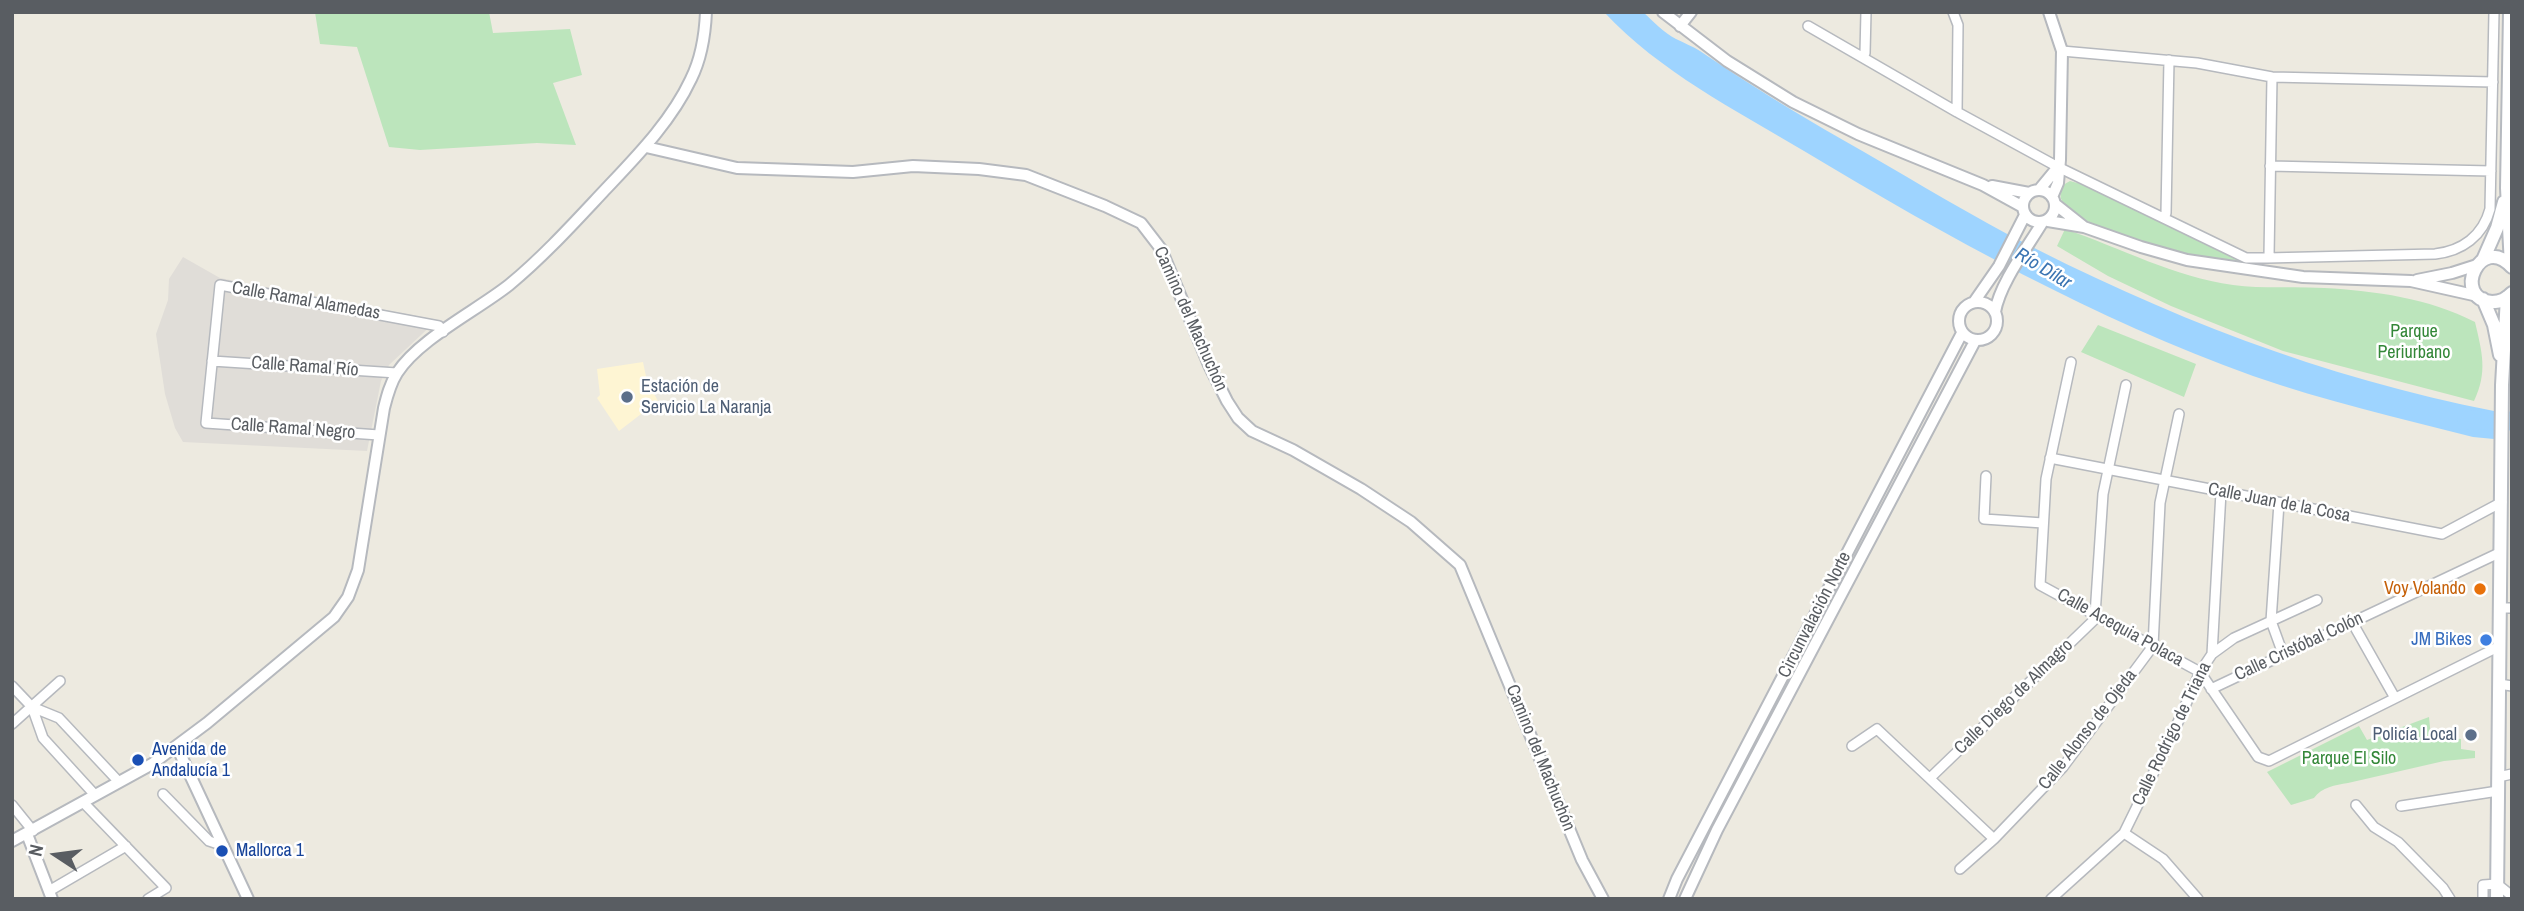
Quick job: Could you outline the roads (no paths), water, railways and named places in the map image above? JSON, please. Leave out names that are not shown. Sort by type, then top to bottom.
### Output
[{"type":"main road","points":[[2510,12],[2507,188],[2511,266]]},
{"type":"main road","points":[[2502,385],[2494,325],[2473,288],[2471,279],[2497,228],[2507,188]]},
{"type":"main road","points":[[2480,262],[2499,258],[2511,266]]},
{"type":"main road","points":[[2480,298],[2495,302],[2510,295]]},
{"type":"main road","points":[[2497,899],[2498,791],[2505,775],[2506,685],[2500,646],[2506,608],[2501,552],[2505,452],[2502,385],[2510,295]]},
{"type":"street","points":[[12,841],[152,764],[177,747],[334,617],[348,597],[358,570],[379,435],[389,390],[397,373],[422,347],[524,272],[565,234],[646,146],[692,78],[699,57],[706,12]]},
{"type":"street","points":[[1663,12],[1727,61],[1793,102],[1858,134],[1983,185],[2024,211],[2033,222],[2084,228],[2187,260],[2242,270],[2304,277],[2411,281],[2480,298]]},
{"type":"street","points":[[1680,26],[1691,12]]},
{"type":"street","points":[[1863,57],[1866,12]]},
{"type":"street","points":[[1953,12],[1958,25],[1957,112]]},
{"type":"street","points":[[2049,12],[2062,51],[2058,183],[2054,214],[2029,243],[1996,303],[1995,330],[1984,340],[1975,341],[1962,333],[1958,321],[1960,314],[1974,302],[1999,266],[2015,237],[2034,191],[2058,167]]},
{"type":"street","points":[[1808,26],[2058,167],[2246,258],[2449,253],[2474,238],[2487,219],[2490,209],[2494,12]]},
{"type":"street","points":[[2062,51],[2197,63],[2272,77],[2493,82]]},
{"type":"street","points":[[2164,218],[2169,60]]},
{"type":"street","points":[[2269,256],[2272,77]]},
{"type":"street","name":"Camino del Machuchón","points":[[646,146],[737,168],[853,172],[913,166],[979,169],[1026,175],[1142,223],[1161,249],[1209,365],[1238,418],[1252,431],[1293,450],[1361,489],[1411,522],[1461,565],[1582,860],[1603,899]]},
{"type":"street","points":[[2270,166],[2491,171]]},
{"type":"street","points":[[1983,185],[2046,191],[2084,228]]},
{"type":"street","points":[[2411,281],[2452,273],[2480,262]]},
{"type":"street","name":"Calle Ramal Alamedas","points":[[206,424],[220,285],[439,326],[443,332]]},
{"type":"street","points":[[1974,302],[1986,304],[1995,312]]},
{"type":"street","name":"Circunvalación Norte","points":[[1669,899],[1962,333]]},
{"type":"street","name":"Circunvalación Norte","points":[[1685,899],[1717,830],[1975,341]]},
{"type":"street","name":"Calle Ramal Río","points":[[212,361],[397,373]]},
{"type":"street","points":[[1986,476],[1984,519],[2043,523],[2050,458],[2071,362]]},
{"type":"street","points":[[2095,615],[2103,494],[2126,385]]},
{"type":"street","points":[[2153,646],[2160,502],[2179,414]]},
{"type":"street","name":"Calle Ramal Negro","points":[[206,424],[379,435]]},
{"type":"street","name":"Calle Juan de la Cosa","points":[[2050,458],[2442,534],[2502,502]]},
{"type":"street","points":[[2212,654],[2221,492]]},
{"type":"street","points":[[2278,503],[2271,621],[2283,654]]},
{"type":"street","name":"Calle Acequia Polaca","points":[[2043,523],[2040,585],[2200,672]]},
{"type":"street","name":"Calle Cristóbal Colón","points":[[2211,689],[2501,552]]},
{"type":"street","name":"Calle Rodrigo de Triana","points":[[2054,898],[2124,833],[2200,672],[2212,654],[2234,638],[2317,600]]},
{"type":"street","name":"Calle Diego de Almagro","points":[[1930,778],[2093,621],[2095,615]]},
{"type":"street","points":[[2352,622],[2395,698]]},
{"type":"street","name":"Calle Alonso de Ojeda","points":[[1960,869],[1994,839],[2063,767],[2153,646]]},
{"type":"street","points":[[2200,672],[2258,757],[2269,761],[2500,646]]},
{"type":"street","points":[[12,723],[60,681]]},
{"type":"street","points":[[12,686],[32,707],[43,738],[95,795]]},
{"type":"street","points":[[32,707],[59,718],[119,782]]},
{"type":"street","points":[[1852,746],[1877,729],[1994,839]]},
{"type":"street","points":[[177,747],[248,899]]},
{"type":"street","points":[[2402,806],[2498,791]]},
{"type":"street","points":[[163,794],[209,841],[223,846]]},
{"type":"street","points":[[83,802],[166,888],[149,899]]},
{"type":"street","points":[[12,805],[30,832],[50,895],[126,846]]},
{"type":"street","points":[[2356,805],[2374,827],[2398,842],[2443,888],[2450,899]]},
{"type":"street","points":[[2124,833],[2163,859],[2198,899]]},
{"type":"street","points":[[2483,899],[2483,885],[2497,884],[2512,897]]},
{"type":"water","points":[[1604,12],[1643,12],[1672,36],[1807,119],[1988,224],[2125,292],[2245,341],[2306,362],[2368,381],[2494,411],[2494,439],[2473,437],[2362,409],[2280,385],[2194,353],[2079,302],[1967,245],[1725,104],[1649,53]]},
{"type":"waterway","name":"Río Dílar","points":[[2467,420],[2512,421]]},
{"type":"place","name":"Estación de Servicio La Naranja","points":[[627,397]]},
{"type":"place","name":"Voy Volando","points":[[2480,589]]},
{"type":"place","name":"JM Bikes","points":[[2486,640]]},
{"type":"place","name":"Policía Local","points":[[2471,735]]},
{"type":"place","name":"Avenida de Andalucía 1","points":[[138,760]]},
{"type":"place","name":"Mallorca 1","points":[[222,851]]},
{"type":"park label","name":"Parque Periurbano","points":[[2414,342]]},
{"type":"park label","name":"Parque El Silo","points":[[2349,759]]}]
